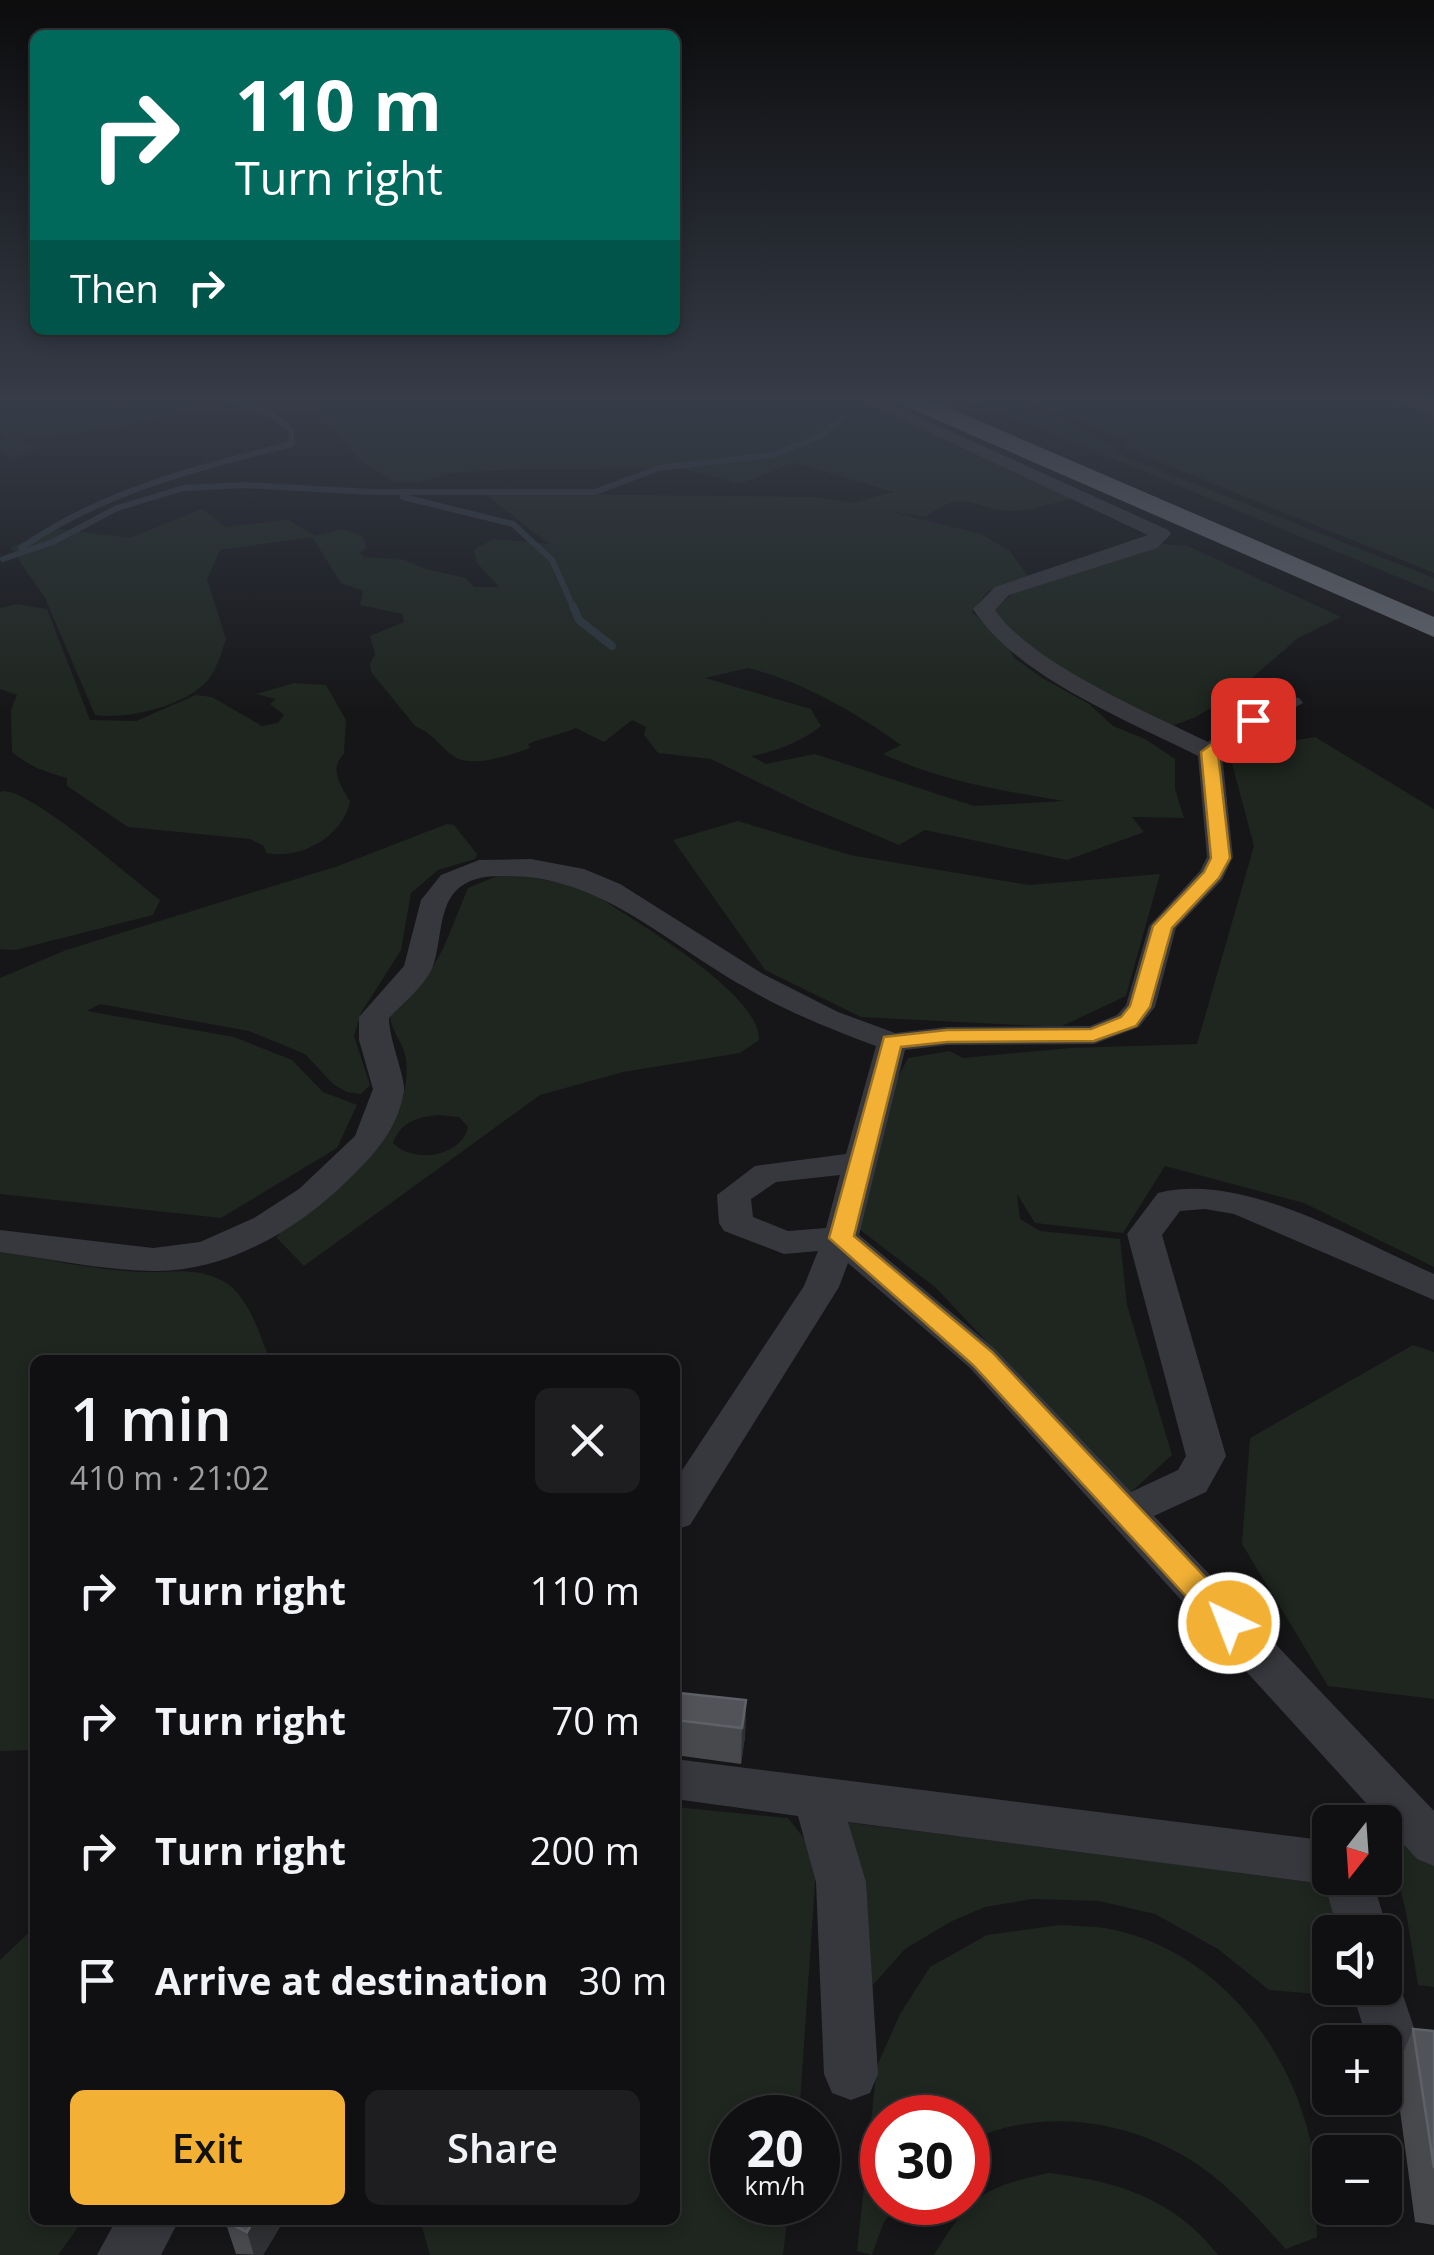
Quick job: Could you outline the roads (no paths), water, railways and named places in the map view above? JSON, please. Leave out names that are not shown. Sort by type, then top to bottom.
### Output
[{"type":"highway","points":[[1145,502],[1434,628]]},
{"type":"highway","points":[[1192,502],[1434,605]]},
{"type":"street","points":[[1092,502],[1161,534],[1150,544],[1002,592],[984,608],[987,620],[1024,650],[1145,721],[1210,752]]},
{"type":"street","points":[[1210,752],[1253,720],[1291,703]]},
{"type":"street","points":[[0,1241],[153,1260],[207,1253],[266,1226],[311,1197],[370,1140],[389,1089],[374,1040],[374,1017],[418,968],[434,900],[451,881],[478,868],[531,867],[574,875],[610,890],[752,980],[827,1018],[892,1042],[947,1036],[1094,1035],[1128,1021],[1140,1007],[1163,926],[1212,874],[1220,858],[1210,752]]},
{"type":"street","points":[[680,1506],[821,1287],[841,1238],[892,1042]]},
{"type":"street","points":[[861,1163],[767,1173],[734,1195],[736,1223],[784,1243],[841,1238],[982,1358],[1434,1844]]},
{"type":"street","points":[[1126,1512],[1192,1480],[1206,1456],[1144,1234],[1170,1201],[1205,1198],[1242,1204],[1434,1288]]},
{"type":"street","points":[[680,1780],[1312,1861]]},
{"type":"street","points":[[817,1798],[841,1882],[851,2074]]},
{"type":"street","points":[[126,2255],[147,2225]]},
{"type":"waterway","points":[[21,548],[104,502]]},
{"type":"waterway","points":[[3,559],[53,542],[117,508],[136,502]]},
{"type":"waterway","points":[[424,502],[513,524],[552,560],[574,609]]},
{"type":"waterway","points":[[573,606],[579,620],[612,646]]}]
